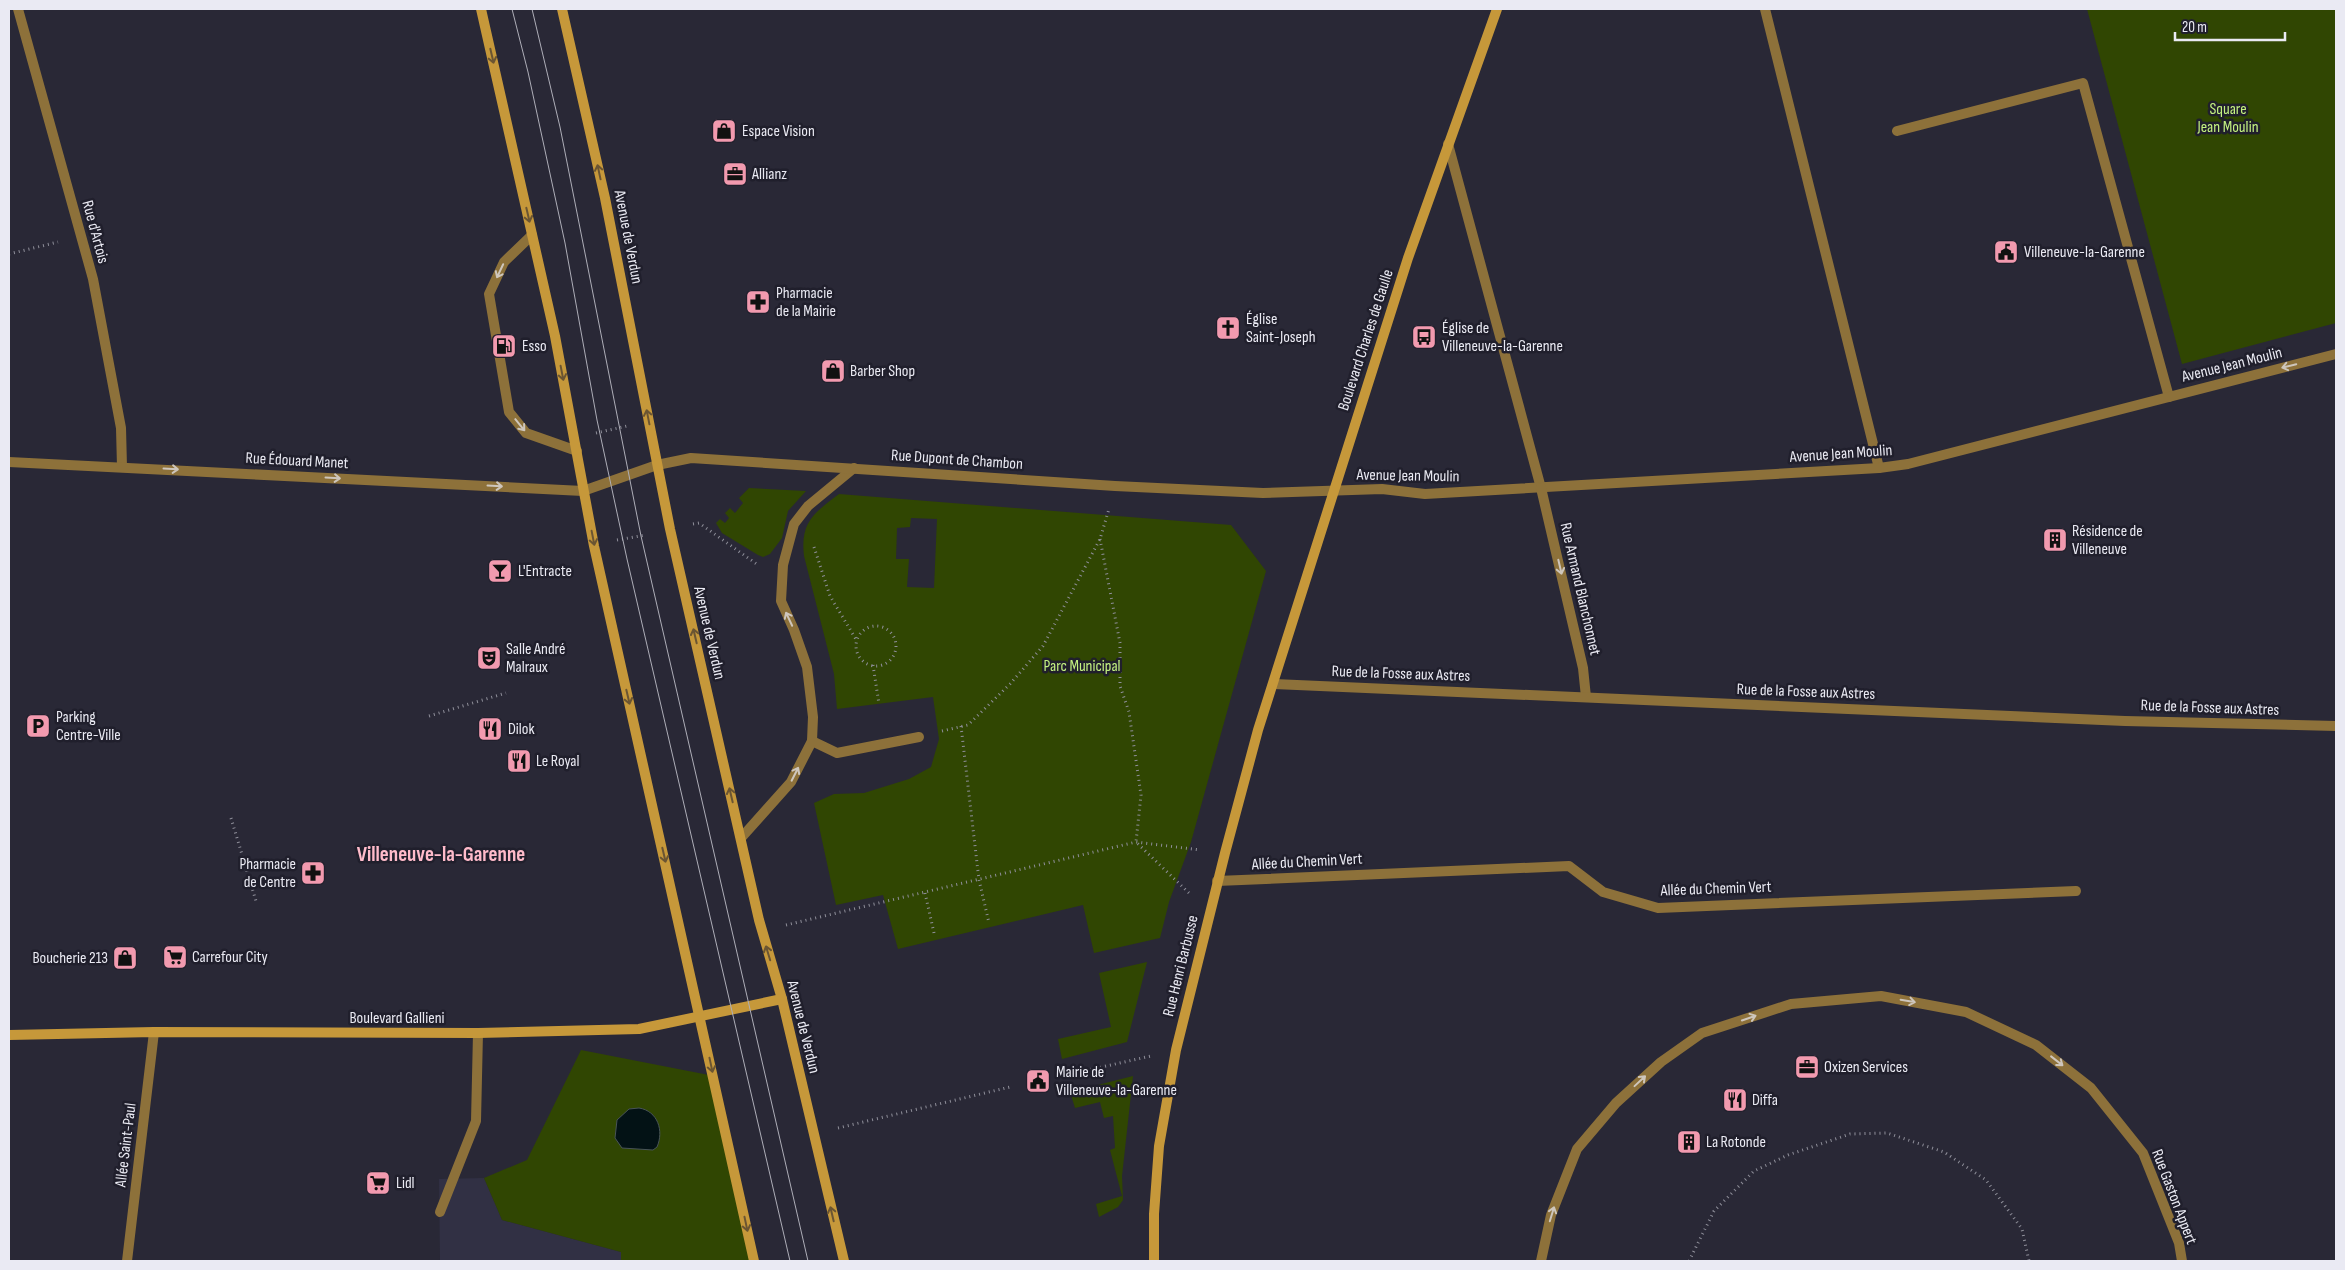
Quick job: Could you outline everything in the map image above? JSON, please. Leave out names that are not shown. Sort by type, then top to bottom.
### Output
[{"type":"main road","points":[[481,9],[555,336],[583,490],[754,1261]]},
{"type":"main road","name":"Avenue de Verdun","points":[[562,9],[605,198],[656,465],[758,920],[782,999],[844,1261]]},
{"type":"main road","name":"Boulevard Charles de Gaulle","points":[[1274,684],[1408,258],[1497,9]]},
{"type":"main road","name":"Rue Henri Barbusse","points":[[1154,1261],[1154,1214],[1159,1146],[1176,1050],[1217,881],[1274,684]]},
{"type":"main road","name":"Boulevard Gallieni","points":[[9,1036],[154,1032],[478,1034],[639,1029],[701,1018],[782,999]]},
{"type":"street","name":"Rue d'Artois","points":[[18,9],[93,280],[121,428],[122,467]]},
{"type":"street","points":[[1765,9],[1879,468]]},
{"type":"street","points":[[1897,130],[2083,83],[2168,397]]},
{"type":"street","name":"Rue Armand Blanchonnet","points":[[1448,144],[1541,488],[1583,668],[1586,697]]},
{"type":"street","points":[[532,235],[504,262],[489,294],[509,412],[526,433],[577,451]]},
{"type":"street","name":"Avenue Jean Moulin","points":[[1334,490],[1382,489],[1424,494],[1879,468],[1908,464],[2336,354]]},
{"type":"street","name":"Rue Dupont de Chambon","points":[[583,490],[656,465],[691,458],[1115,486],[1263,493],[1334,490]]},
{"type":"street","name":"Rue Édouard Manet","points":[[9,462],[583,490]]},
{"type":"street","points":[[741,838],[791,782],[812,741],[813,717],[807,667],[781,600],[783,564],[794,524],[808,506],[854,468]]},
{"type":"street","name":"Rue de la Fosse aux Astres","points":[[1274,684],[2115,720],[2336,726]]},
{"type":"street","points":[[812,741],[837,753],[920,737]]},
{"type":"street","name":"Allée du Chemin Vert","points":[[1217,881],[1569,866],[1603,892],[1658,908],[2076,891]]},
{"type":"street","name":"Rue Gaston Appert","points":[[1541,1261],[1551,1215],[1577,1149],[1616,1103],[1661,1062],[1702,1033],[1791,1004],[1881,996],[1966,1012],[2036,1045],[2091,1088],[2143,1153],[2180,1243],[2182,1261]]},
{"type":"street","name":"Allée Saint-Paul","points":[[127,1261],[154,1032]]},
{"type":"street","points":[[440,1212],[476,1121],[478,1034]]},
{"type":"path","points":[[9,254],[81,236]]},
{"type":"path","points":[[571,420],[585,417],[588,434],[649,421]]},
{"type":"path","points":[[920,737],[968,725],[1010,684],[1043,646],[1100,539],[1115,486]]},
{"type":"path","points":[[808,506],[812,542],[830,596],[857,641],[858,654],[867,663],[873,665],[886,663],[894,653],[895,640],[892,634],[882,627],[869,627],[860,635],[857,641]]},
{"type":"path","points":[[1100,539],[1120,643],[1120,686],[1129,712],[1141,795],[1136,842]]},
{"type":"path","points":[[873,665],[879,704]]},
{"type":"path","points":[[429,716],[506,694]]},
{"type":"path","points":[[961,726],[979,880],[989,923]]},
{"type":"path","points":[[231,818],[256,901]]},
{"type":"path","points":[[1136,842],[1210,913]]},
{"type":"path","points":[[758,920],[788,925],[1136,842],[1225,852]]},
{"type":"path","points":[[924,893],[934,933]]},
{"type":"path","points":[[1066,1075],[1176,1050]]},
{"type":"path","points":[[813,1134],[1010,1087]]},
{"type":"path","points":[[1689,1261],[1714,1211],[1754,1171],[1788,1154],[1850,1134],[1886,1134],[1944,1152],[1986,1180],[2022,1229],[2029,1261]]},
{"type":"shaded area","points":[[639,1108],[651,1113],[658,1123],[659,1141],[657,1147],[653,1150],[622,1148],[615,1138],[617,1120],[629,1109]]},
{"type":"shaded area","points":[[484,1178],[502,1220],[621,1252],[621,1261],[440,1261],[439,1179]]},
{"type":"green space","name":"Square Jean Moulin","points":[[2087,9],[2336,9],[2336,323],[2182,364]]},
{"type":"green space","points":[[749,488],[806,491],[788,511],[782,538],[770,554],[763,557],[722,533],[716,523],[720,519],[725,523],[729,518],[725,513],[730,508],[735,513],[743,503],[739,498]]},
{"type":"green space","name":"Parc Municipal","points":[[839,494],[1231,525],[1266,571],[1191,842],[1169,902],[1160,938],[1094,953],[1083,905],[898,949],[883,895],[836,905],[814,803],[834,794],[864,793],[909,779],[931,767],[939,739],[933,697],[837,709],[834,674],[804,556],[803,544],[804,535],[811,519]],"holes":[[[911,518],[937,519],[934,588],[907,587],[909,559],[896,559],[897,528],[910,527]]]},
{"type":"green space","points":[[1147,962],[1127,1042],[1062,1059],[1058,1039],[1111,1027],[1099,973]]},
{"type":"green space","points":[[581,1050],[714,1076],[751,1261],[621,1261],[621,1252],[502,1220],[484,1178],[527,1160]]},
{"type":"green space","points":[[1133,1076],[1122,1176],[1123,1200],[1118,1207],[1099,1217],[1096,1204],[1122,1196],[1110,1150],[1115,1148],[1113,1116],[1104,1118],[1100,1102],[1075,1108],[1070,1092]]},
{"type":"tram line","points":[[512,9],[528,72],[565,243],[597,420],[627,559],[790,1261]]},
{"type":"tram line","points":[[532,9],[560,127],[641,536],[808,1261]]},
{"type":"place","name":"Espace Vision","points":[[724,131]]},
{"type":"place","name":"Allianz","points":[[735,174]]},
{"type":"place","name":"Villeneuve-la-Garenne","points":[[2006,252]]},
{"type":"place","name":"Pharmacie de la Mairie","points":[[758,302]]},
{"type":"place","name":"Église Saint-Joseph","points":[[1228,328]]},
{"type":"place","name":"Église de Villeneuve-la-Garenne","points":[[1424,337]]},
{"type":"place","name":"Esso","points":[[504,346]]},
{"type":"place","name":"Barber Shop","points":[[833,371]]},
{"type":"place","name":"Résidence de Villeneuve","points":[[2055,540]]},
{"type":"place","name":"L'Entracte","points":[[500,571]]},
{"type":"place","name":"Salle André Malraux","points":[[489,658]]},
{"type":"place","name":"Parking Centre-Ville","points":[[38,726]]},
{"type":"place","name":"Dilok","points":[[490,729]]},
{"type":"place","name":"Le Royal","points":[[519,761]]},
{"type":"place","name":"Pharmacie de Centre","points":[[313,873]]},
{"type":"place","name":"Carrefour City","points":[[175,957]]},
{"type":"place","name":"Boucherie 213","points":[[125,958]]},
{"type":"place","name":"Oxizen Services","points":[[1807,1067]]},
{"type":"place","name":"Mairie de Villeneuve-la-Garenne","points":[[1038,1081]]},
{"type":"place","name":"Diffa","points":[[1735,1100]]},
{"type":"place","name":"La Rotonde","points":[[1689,1142]]},
{"type":"place","name":"Lidl","points":[[378,1183]]},
{"type":"district","name":"Villeneuve-la-Garenne","points":[[441,854]]}]
